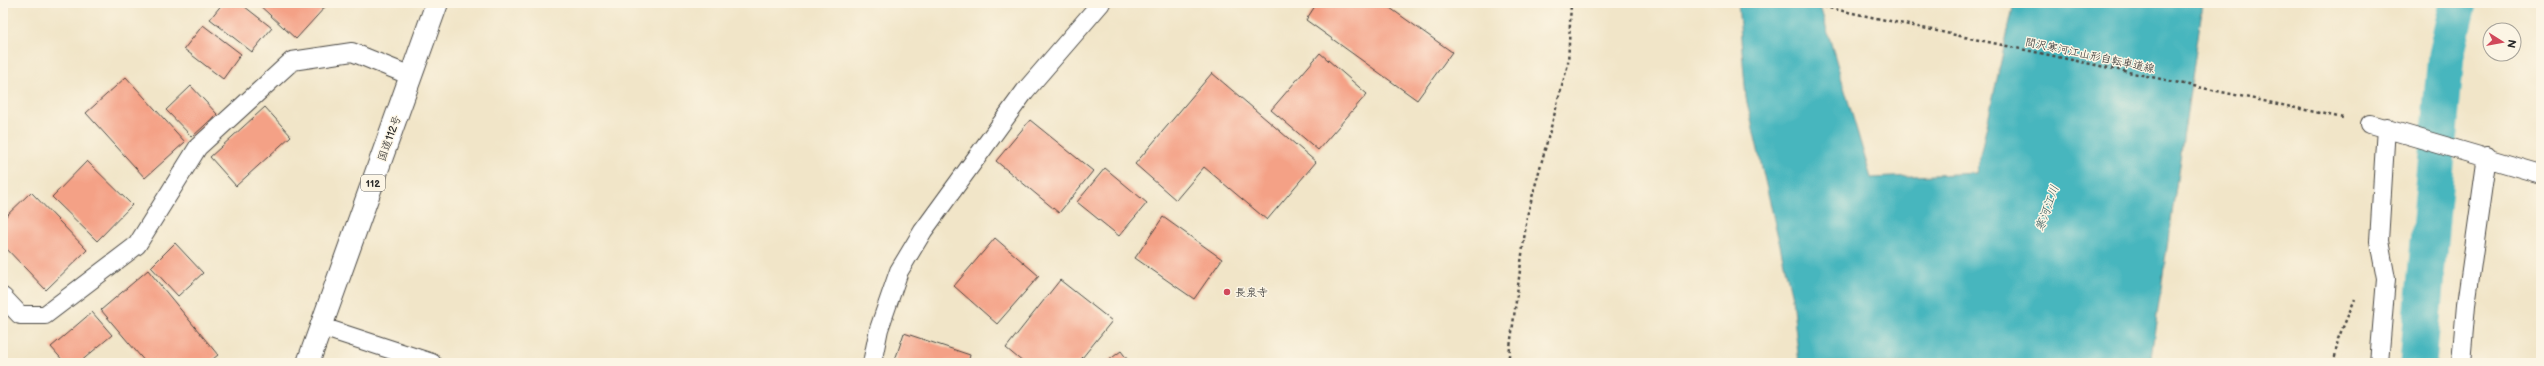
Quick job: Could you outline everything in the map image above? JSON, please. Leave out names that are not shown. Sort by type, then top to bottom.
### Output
[{"type":"highway","name":"国道112号","points":[[308,363],[437,3]]},
{"type":"lane","points":[[872,363],[880,329],[899,271],[923,231],[1025,91],[1102,3]]},
{"type":"lane","points":[[3,297],[20,314],[45,315],[137,245],[198,147],[292,61],[352,52],[411,76]]},
{"type":"lane","points":[[2379,363],[2386,279],[2379,241],[2378,125],[2487,156],[2541,174]]},
{"type":"lane","points":[[2461,363],[2466,305],[2487,156]]},
{"type":"lane","points":[[322,327],[432,363]]},
{"type":"path","points":[[1508,363],[1526,216],[1568,64],[1571,3]]},
{"type":"path","name":"間沢寒河江山形自転車道線","points":[[1806,3],[2378,125]]},
{"type":"water","name":"寒河江川","points":[[1738,3],[1819,3],[1871,178],[1976,173],[2014,3],[2203,3],[2150,363],[1799,363],[1792,298],[1746,98]]},
{"type":"building","points":[[223,3],[240,3],[272,28],[252,52],[210,19]]},
{"type":"building","points":[[257,3],[323,3],[326,6],[296,39]]},
{"type":"building","points":[[1317,3],[1383,3],[1452,52],[1417,100],[1306,20]]},
{"type":"building","points":[[203,25],[241,54],[223,79],[184,49]]},
{"type":"building","points":[[1320,53],[1367,94],[1318,150],[1271,110]]},
{"type":"building","points":[[1212,73],[1316,162],[1267,220],[1204,167],[1176,200],[1135,164]]},
{"type":"building","points":[[126,77],[185,142],[145,178],[86,113]]},
{"type":"building","points":[[191,86],[217,114],[192,137],[166,110]]},
{"type":"building","points":[[265,107],[291,136],[236,186],[210,157]]},
{"type":"building","points":[[1030,120],[1093,171],[1059,213],[996,161]]},
{"type":"building","points":[[87,161],[132,205],[97,241],[52,197]]},
{"type":"building","points":[[1105,168],[1147,203],[1119,236],[1077,202]]},
{"type":"building","points":[[31,192],[87,250],[46,290],[3,245],[3,219]]},
{"type":"building","points":[[1163,217],[1222,259],[1194,299],[1135,258]]},
{"type":"building","points":[[995,238],[1039,276],[997,324],[954,286]]},
{"type":"building","points":[[175,243],[203,273],[178,296],[151,267]]},
{"type":"building","points":[[148,270],[218,355],[208,363],[146,363],[101,310]]},
{"type":"building","points":[[1060,280],[1112,321],[1078,363],[1024,363],[1006,348]]},
{"type":"building","points":[[92,312],[112,335],[79,363],[65,363],[51,347]]},
{"type":"building","points":[[904,333],[970,355],[968,363],[894,363]]},
{"type":"building","points":[[1121,351],[1130,363],[1105,363]]},
{"type":"waterway","points":[[2418,363],[2446,55],[2458,3]]},
{"type":"place","name":"長泉寺","points":[[1227,292]]}]
